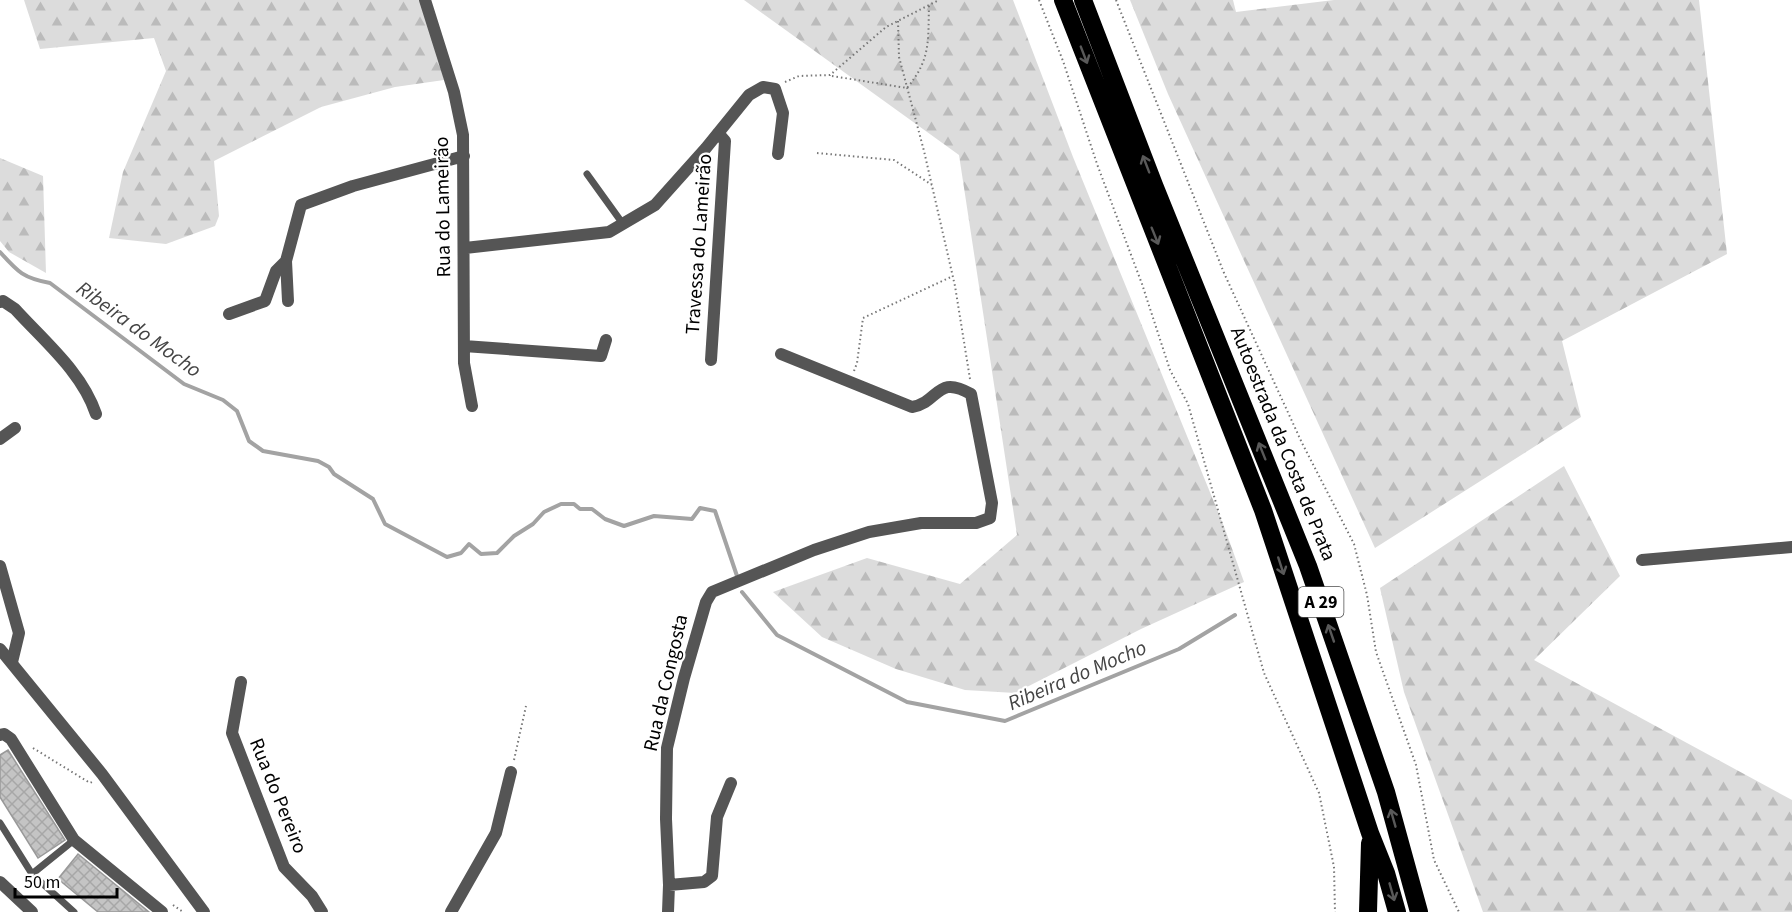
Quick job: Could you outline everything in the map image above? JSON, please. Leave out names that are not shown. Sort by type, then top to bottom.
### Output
[{"type":"highway","name":"Autoestrada da Costa de Prata","points":[[1063,0],[1263,510],[1370,833],[1386,873],[1397,912]]},
{"type":"highway","name":"Autoestrada da Costa de Prata","points":[[1083,0],[1154,184],[1308,566],[1386,792],[1419,912]]},
{"type":"highway","name":"A 29","points":[[1368,912],[1370,833]]},
{"type":"highway","name":"A 29","points":[[1409,874],[1430,912]]},
{"type":"street","name":"Rua do Lameirão","points":[[425,0],[454,92],[463,135],[464,363],[472,406]]},
{"type":"street","name":"Travessa do Lameirão","points":[[465,248],[609,232],[655,205],[749,94],[763,87],[775,89]]},
{"type":"street","points":[[775,89],[783,113],[778,154]]},
{"type":"street","name":"Travessa do Lameirão","points":[[711,360],[725,141],[718,133]]},
{"type":"street","points":[[288,301],[286,261],[301,205],[353,186],[464,156]]},
{"type":"street","points":[[229,314],[265,301],[276,271],[286,261]]},
{"type":"street","points":[[0,302],[15,309],[77,376],[90,397],[96,414]]},
{"type":"street","points":[[464,346],[601,356],[606,340]]},
{"type":"street","points":[[781,354],[912,407],[921,405],[946,387],[958,386],[971,394]]},
{"type":"street","name":"Rua da Congosta","points":[[668,912],[667,748],[706,602],[712,592],[814,550],[869,532],[921,523],[976,523],[990,518],[992,503],[971,394]]},
{"type":"street","points":[[0,439],[15,428]]},
{"type":"street","points":[[1642,560],[1792,547]]},
{"type":"street","points":[[0,566],[19,633],[12,662]]},
{"type":"street","points":[[0,649],[102,774],[204,912]]},
{"type":"street","name":"Rua do Pereiro","points":[[241,682],[232,733],[284,867],[312,896],[322,912]]},
{"type":"street","points":[[6,737],[74,840],[162,912]]},
{"type":"street","points":[[451,912],[496,834],[511,771]]},
{"type":"street","points":[[669,885],[704,882],[712,876],[717,817],[731,783]]},
{"type":"street","points":[[0,882],[32,912]]},
{"type":"lane","points":[[587,174],[623,224]]},
{"type":"lane","points":[[0,823],[32,874],[74,912]]},
{"type":"lane","points":[[32,874],[74,840]]},
{"type":"path","points":[[830,75],[886,27],[939,0]]},
{"type":"path","points":[[1039,0],[1142,284],[1170,370],[1188,404],[1264,673],[1319,793],[1334,867],[1335,912]]},
{"type":"path","points":[[1116,0],[1224,273],[1302,443],[1354,544],[1367,595],[1376,652],[1416,765],[1434,860],[1459,912]]},
{"type":"path","points":[[907,88],[921,71],[928,44],[929,5]]},
{"type":"path","points":[[898,21],[899,57],[953,276],[971,394]]},
{"type":"path","points":[[775,89],[799,76],[830,75],[907,88]]},
{"type":"path","points":[[818,153],[894,160],[932,185]]},
{"type":"path","points":[[850,382],[857,363],[863,318],[953,276]]},
{"type":"path","points":[[511,771],[526,706]]},
{"type":"path","points":[[6,737],[21,740],[90,783],[102,774]]},
{"type":"green space","points":[[24,0],[428,0],[444,80],[395,87],[321,107],[214,161],[219,216],[215,226],[166,244],[109,238],[123,172],[166,71],[154,38],[40,49]]},
{"type":"green space","points":[[744,0],[1013,0],[1073,157],[1225,529],[1244,582],[1141,629],[1015,693],[965,690],[896,669],[822,637],[773,592],[867,558],[960,584],[1017,535],[959,155]]},
{"type":"green space","points":[[1130,0],[1233,0],[1236,12],[1334,0],[1699,0],[1727,254],[1562,341],[1581,417],[1375,548],[1168,94]]},
{"type":"green space","points":[[0,158],[43,176],[46,273],[9,252],[0,241]]},
{"type":"green space","points":[[1564,466],[1620,576],[1534,660],[1792,800],[1792,912],[1483,912],[1404,692],[1380,588]]},
{"type":"building","points":[[8,750],[65,840],[38,858],[0,797],[0,755]]},
{"type":"building","points":[[78,854],[149,912],[98,912],[58,879]]},
{"type":"waterway","name":"Ribeira do Mocho","points":[[0,252],[22,273],[33,279],[50,283],[184,384],[223,400],[237,411],[249,441],[263,451],[318,461],[329,467],[334,474],[373,499],[385,524],[447,557],[461,553],[469,544],[481,554],[497,553],[514,536],[533,524],[544,512],[561,504],[574,504],[580,509],[592,509],[605,519],[624,526],[654,516],[692,519],[700,508],[715,511],[737,576]]},
{"type":"waterway","name":"Ribeira do Mocho","points":[[742,592],[777,635],[907,702],[1005,721],[1179,649],[1235,615]]}]
